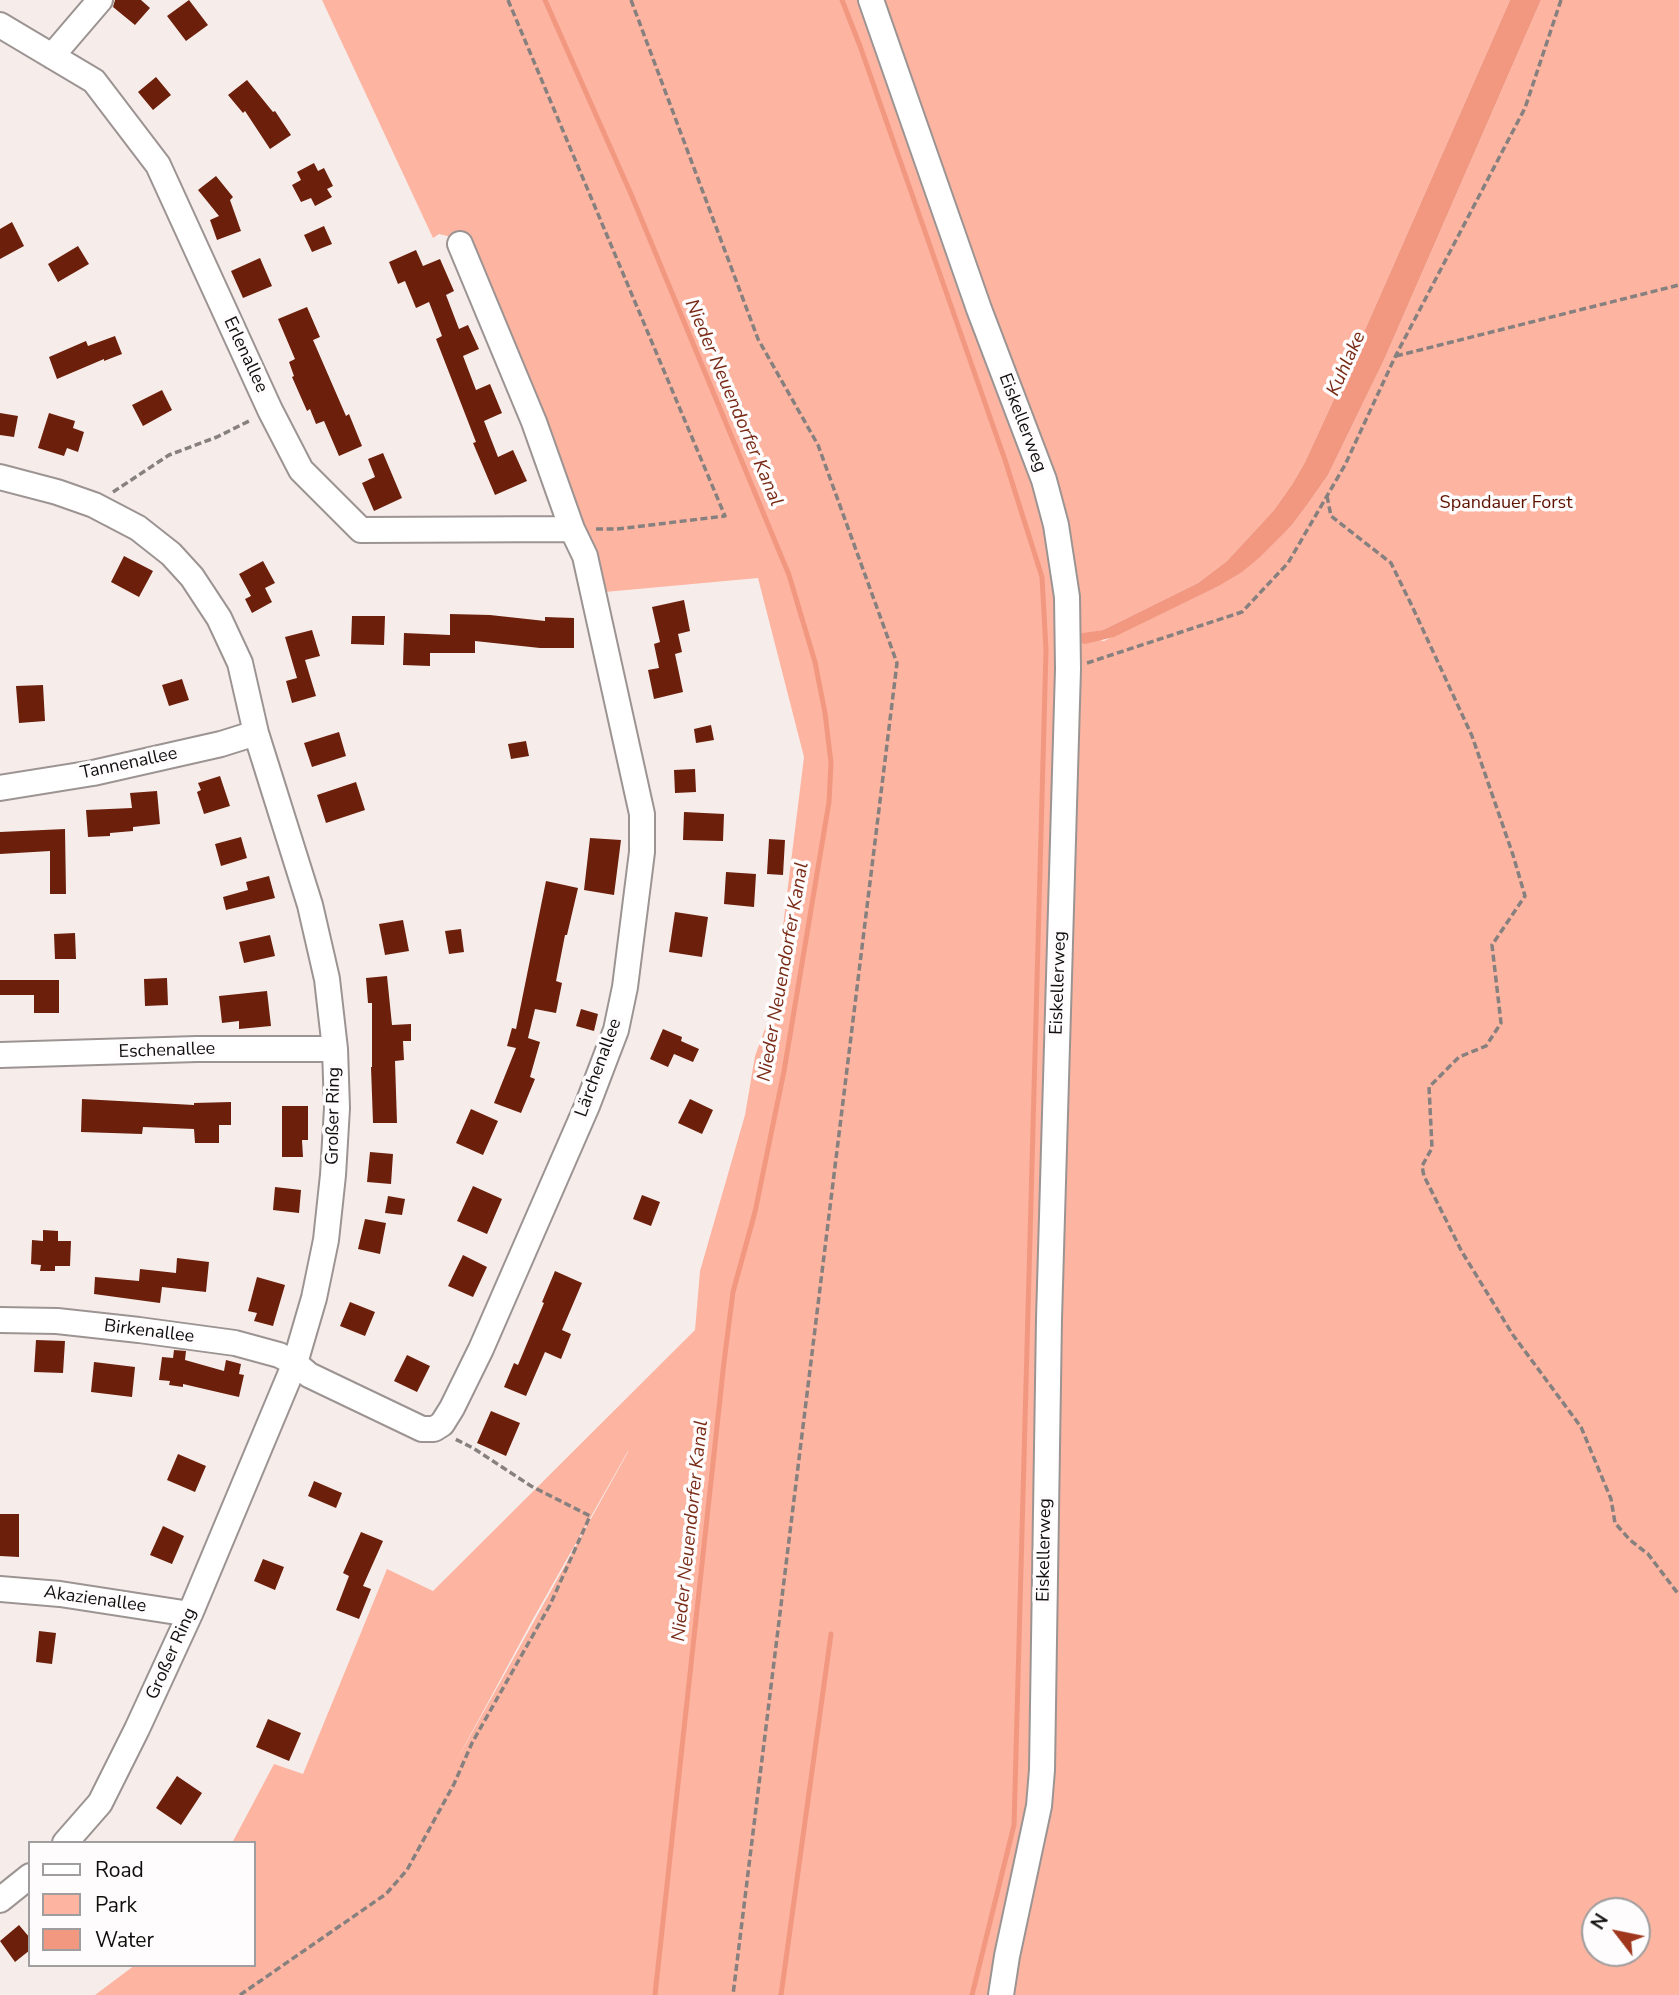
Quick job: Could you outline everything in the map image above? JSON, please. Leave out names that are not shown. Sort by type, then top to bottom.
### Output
[{"type":"street","points":[[52,56],[100,0]]},
{"type":"street","name":"Eiskellerweg","points":[[870,0],[979,309],[1044,480],[1056,525],[1067,597],[1068,669],[1049,1319],[1042,1770],[1039,1806],[1001,1995]]},
{"type":"street","name":"Erlenallee","points":[[0,25],[94,81],[158,165],[270,411],[301,470],[361,530],[572,530]]},
{"type":"street","name":"Lärchenallee","points":[[434,1429],[442,1424],[452,1408],[481,1349],[587,1106],[616,1030],[625,987],[642,852],[642,814],[585,555],[572,530],[534,422],[460,244]]},
{"type":"street","name":"Großer Ring","points":[[0,477],[94,505],[138,528],[171,554],[192,577],[219,618],[240,663],[256,733],[310,905],[327,979],[335,1049],[337,1108],[326,1240],[314,1298],[295,1363],[190,1614],[137,1729],[100,1803],[67,1841]]},
{"type":"street","name":"Tannenallee","points":[[0,788],[93,773],[221,744],[256,733]]},
{"type":"street","name":"Eschenallee","points":[[0,1055],[197,1049],[335,1049]]},
{"type":"street","name":"Birkenallee","points":[[0,1320],[57,1321],[235,1343],[279,1355],[295,1363]]},
{"type":"street","points":[[295,1363],[309,1375],[422,1429],[434,1429]]},
{"type":"street","name":"Akazienallee","points":[[0,1589],[60,1594],[190,1614]]},
{"type":"street","points":[[0,1900],[28,1879]]},
{"type":"path","points":[[508,0],[725,516],[617,529],[572,530]]},
{"type":"path","points":[[631,0],[758,339],[818,445],[897,663],[733,1995]]},
{"type":"path","points":[[1068,669],[1242,612],[1288,563],[1345,465],[1395,357],[1525,108],[1561,0]]},
{"type":"path","points":[[1395,357],[1679,285]]},
{"type":"path","points":[[94,505],[169,455],[217,438],[270,411]]},
{"type":"path","points":[[1327,496],[1331,516],[1391,563],[1472,736],[1525,896],[1492,945],[1501,1023],[1486,1046],[1460,1057],[1429,1087],[1432,1148],[1422,1166],[1424,1176],[1462,1252],[1513,1335],[1581,1427],[1611,1499],[1615,1523],[1630,1540],[1648,1553],[1679,1595]]},
{"type":"path","points":[[240,1995],[386,1894],[407,1870],[454,1784],[472,1743],[550,1605],[590,1516],[531,1486],[473,1448],[434,1429]]},
{"type":"green space","name":"Spandauer Forst","points":[[322,0],[865,0],[1069,542],[876,0],[1510,0],[1346,373],[1293,483],[1274,510],[1227,561],[1198,583],[1103,630],[1077,635],[1104,641],[1219,586],[1241,572],[1292,525],[1328,475],[1384,360],[1541,0],[1679,0],[1679,1995],[95,1995],[132,1967],[256,1967],[256,1841],[233,1841],[274,1764],[303,1774],[387,1569],[433,1591],[695,1330],[700,1271],[745,1115],[755,1056],[773,1007],[804,757],[758,578],[605,592],[464,240],[439,234],[433,238]],"holes":[[[628,1451],[628,1452],[453,1767],[533,1619]]]},
{"type":"water","points":[[1510,0],[1541,0],[1384,360],[1328,475],[1292,525],[1242,572],[1114,637],[1085,644],[1077,641],[1076,634],[1103,630],[1198,583],[1227,561],[1274,510],[1293,483],[1346,373]]},
{"type":"building","points":[[115,0],[141,0],[150,8],[135,25],[113,7]]},
{"type":"building","points":[[189,0],[208,25],[186,41],[167,16]]},
{"type":"building","points":[[156,77],[171,95],[153,110],[138,92]]},
{"type":"building","points":[[247,80],[273,112],[275,111],[291,135],[270,149],[245,111],[243,113],[228,95]]},
{"type":"building","points":[[314,163],[318,171],[324,168],[333,186],[327,189],[332,197],[315,206],[311,198],[301,202],[292,185],[301,180],[297,172]]},
{"type":"building","points":[[216,176],[233,197],[230,200],[241,231],[217,240],[210,220],[219,216],[198,190]]},
{"type":"building","points":[[12,222],[24,246],[0,259],[0,229]]},
{"type":"building","points":[[324,226],[332,244],[312,252],[304,235]]},
{"type":"building","points":[[78,246],[89,264],[58,282],[48,264]]},
{"type":"building","points":[[416,250],[423,266],[440,259],[454,291],[446,295],[459,329],[468,325],[479,349],[463,356],[476,390],[490,384],[502,413],[484,421],[498,457],[513,450],[527,481],[495,495],[473,443],[476,442],[436,339],[442,336],[429,302],[416,308],[405,281],[398,284],[389,262]]},
{"type":"building","points":[[260,258],[272,286],[243,298],[231,271]]},
{"type":"building","points":[[307,307],[320,337],[313,340],[362,446],[339,456],[324,421],[316,424],[310,409],[307,411],[292,377],[294,376],[289,362],[295,359],[278,319]]},
{"type":"building","points":[[115,336],[122,354],[57,379],[49,357],[86,341],[88,346]]},
{"type":"building","points":[[162,390],[172,410],[143,426],[132,405]]},
{"type":"building","points":[[0,413],[18,416],[14,437],[0,435]]},
{"type":"building","points":[[49,413],[75,421],[73,428],[84,432],[78,452],[67,448],[64,456],[38,448]]},
{"type":"building","points":[[383,453],[402,498],[374,511],[362,483],[375,477],[368,459]]},
{"type":"building","points":[[124,556],[153,571],[139,597],[111,582]]},
{"type":"building","points":[[263,561],[275,583],[265,588],[272,602],[252,613],[245,599],[251,596],[239,574]]},
{"type":"building","points":[[684,600],[690,631],[678,634],[682,652],[675,654],[683,692],[654,699],[648,670],[659,668],[654,644],[660,642],[652,607]]},
{"type":"building","points":[[450,614],[545,621],[545,617],[574,618],[574,648],[540,648],[475,641],[475,653],[430,653],[430,666],[403,665],[404,633],[450,635]]},
{"type":"building","points":[[352,616],[385,616],[384,645],[351,644]]},
{"type":"building","points":[[312,630],[320,656],[305,660],[316,696],[292,703],[286,681],[297,678],[285,637]]},
{"type":"building","points":[[182,679],[189,700],[169,706],[162,685]]},
{"type":"building","points":[[43,685],[45,721],[19,723],[16,686]]},
{"type":"building","points":[[711,725],[714,740],[696,743],[694,729]]},
{"type":"building","points":[[339,732],[346,756],[312,767],[304,743]]},
{"type":"building","points":[[526,741],[529,756],[511,759],[508,744]]},
{"type":"building","points":[[695,769],[696,792],[675,793],[674,770]]},
{"type":"building","points":[[220,776],[230,806],[204,814],[197,792],[201,790],[198,783]]},
{"type":"building","points":[[356,782],[365,810],[326,823],[317,795]]},
{"type":"building","points":[[157,791],[160,824],[133,827],[133,831],[110,833],[110,836],[88,837],[86,810],[132,808],[130,793]]},
{"type":"building","points":[[684,812],[724,814],[723,841],[683,840]]},
{"type":"building","points":[[65,829],[66,894],[50,894],[50,851],[0,854],[0,832]]},
{"type":"building","points":[[241,837],[247,858],[221,866],[215,844]]},
{"type":"building","points":[[590,838],[621,840],[614,895],[584,890]]},
{"type":"building","points":[[769,839],[785,840],[783,875],[767,874]]},
{"type":"building","points":[[726,872],[756,874],[754,907],[724,904]]},
{"type":"building","points":[[269,876],[275,898],[226,910],[223,897],[248,890],[246,882]]},
{"type":"building","points":[[546,881],[578,888],[556,981],[562,983],[556,1013],[535,1009],[528,1038],[540,1042],[530,1077],[535,1079],[521,1113],[494,1103],[516,1048],[507,1046],[512,1028],[516,1029]]},
{"type":"building","points":[[675,912],[708,917],[702,957],[669,952]]},
{"type":"building","points":[[403,920],[409,951],[385,955],[379,924]]},
{"type":"building","points":[[461,929],[464,952],[449,954],[445,931]]},
{"type":"building","points":[[75,933],[76,959],[55,959],[54,934]]},
{"type":"building","points":[[270,935],[275,956],[244,963],[239,942]]},
{"type":"building","points":[[387,976],[392,1025],[411,1024],[411,1041],[403,1041],[404,1060],[395,1061],[397,1123],[373,1123],[372,1003],[368,1003],[366,978]]},
{"type":"building","points":[[167,978],[168,1005],[145,1006],[144,979]]},
{"type":"building","points":[[0,980],[59,980],[59,1013],[34,1013],[34,995],[0,995]]},
{"type":"building","points":[[267,991],[271,1026],[239,1029],[239,1021],[222,1023],[219,996]]},
{"type":"building","points":[[581,1009],[598,1014],[594,1031],[576,1026]]},
{"type":"building","points":[[663,1029],[682,1037],[681,1041],[699,1049],[693,1062],[674,1054],[668,1067],[650,1059]]},
{"type":"building","points":[[82,1099],[194,1105],[231,1102],[231,1125],[219,1125],[219,1143],[195,1143],[194,1129],[143,1127],[142,1134],[81,1132]]},
{"type":"building","points":[[690,1099],[713,1110],[702,1134],[678,1123]]},
{"type":"building","points":[[282,1106],[308,1106],[308,1140],[302,1140],[303,1157],[282,1157]]},
{"type":"building","points":[[471,1109],[498,1121],[483,1155],[456,1143]]},
{"type":"building","points":[[370,1152],[393,1154],[391,1184],[367,1182]]},
{"type":"building","points":[[473,1186],[502,1199],[487,1234],[457,1221]]},
{"type":"building","points":[[275,1187],[301,1190],[299,1213],[273,1210]]},
{"type":"building","points":[[642,1195],[660,1202],[651,1226],[633,1219]]},
{"type":"building","points":[[388,1196],[405,1199],[402,1215],[385,1213]]},
{"type":"building","points":[[365,1219],[386,1223],[380,1254],[358,1249]]},
{"type":"building","points":[[43,1230],[58,1231],[58,1241],[71,1241],[70,1266],[55,1266],[55,1271],[40,1271],[41,1265],[31,1264],[32,1240],[43,1241]]},
{"type":"building","points":[[463,1255],[487,1267],[473,1297],[448,1286]]},
{"type":"building","points":[[177,1258],[209,1262],[206,1292],[162,1287],[160,1303],[94,1294],[95,1277],[139,1281],[140,1269],[176,1273]]},
{"type":"building","points":[[555,1271],[582,1283],[562,1330],[571,1334],[561,1359],[545,1352],[526,1396],[504,1387],[514,1363],[518,1365]]},
{"type":"building","points":[[257,1277],[285,1285],[273,1326],[254,1321],[257,1313],[248,1311]]},
{"type":"building","points":[[350,1302],[375,1312],[365,1336],[340,1326]]},
{"type":"building","points":[[36,1340],[65,1341],[63,1373],[34,1372]]},
{"type":"building","points":[[174,1350],[186,1351],[185,1360],[224,1371],[226,1360],[241,1364],[239,1374],[244,1375],[239,1397],[183,1384],[183,1387],[169,1385],[170,1381],[159,1380],[162,1357],[173,1358]]},
{"type":"building","points":[[407,1355],[430,1366],[417,1392],[394,1381]]},
{"type":"building","points":[[94,1362],[135,1367],[132,1397],[91,1392]]},
{"type":"building","points":[[491,1411],[520,1423],[506,1456],[477,1443]]},
{"type":"building","points":[[178,1454],[206,1466],[195,1492],[167,1480]]},
{"type":"building","points":[[314,1481],[342,1493],[336,1508],[308,1496]]},
{"type":"building","points":[[0,1514],[19,1514],[19,1557],[0,1556]]},
{"type":"building","points":[[163,1526],[184,1536],[172,1564],[150,1555]]},
{"type":"building","points":[[361,1532],[383,1541],[363,1586],[371,1589],[359,1619],[336,1610],[349,1576],[343,1573]]},
{"type":"building","points":[[263,1559],[284,1567],[275,1590],[254,1581]]},
{"type":"building","points":[[39,1631],[56,1633],[52,1664],[36,1662]]},
{"type":"building","points":[[268,1719],[301,1733],[289,1761],[256,1747]]},
{"type":"building","points":[[177,1776],[202,1793],[181,1825],[156,1808]]},
{"type":"building","points":[[19,1925],[28,1936],[28,1952],[15,1962],[0,1941]]},
{"type":"waterway","name":"Nieder Neuendorfer Kanal","points":[[545,0],[631,194],[789,575],[815,662],[831,763],[829,802],[784,1071],[755,1212],[733,1292],[655,1995]]},
{"type":"waterway","points":[[842,0],[1005,460],[1042,577],[1046,650],[1014,1825],[972,1995]]},
{"type":"waterway","points":[[781,1995],[831,1634]]},
{"type":"water label","name":"Kuhlake","points":[[1347,364]]}]
